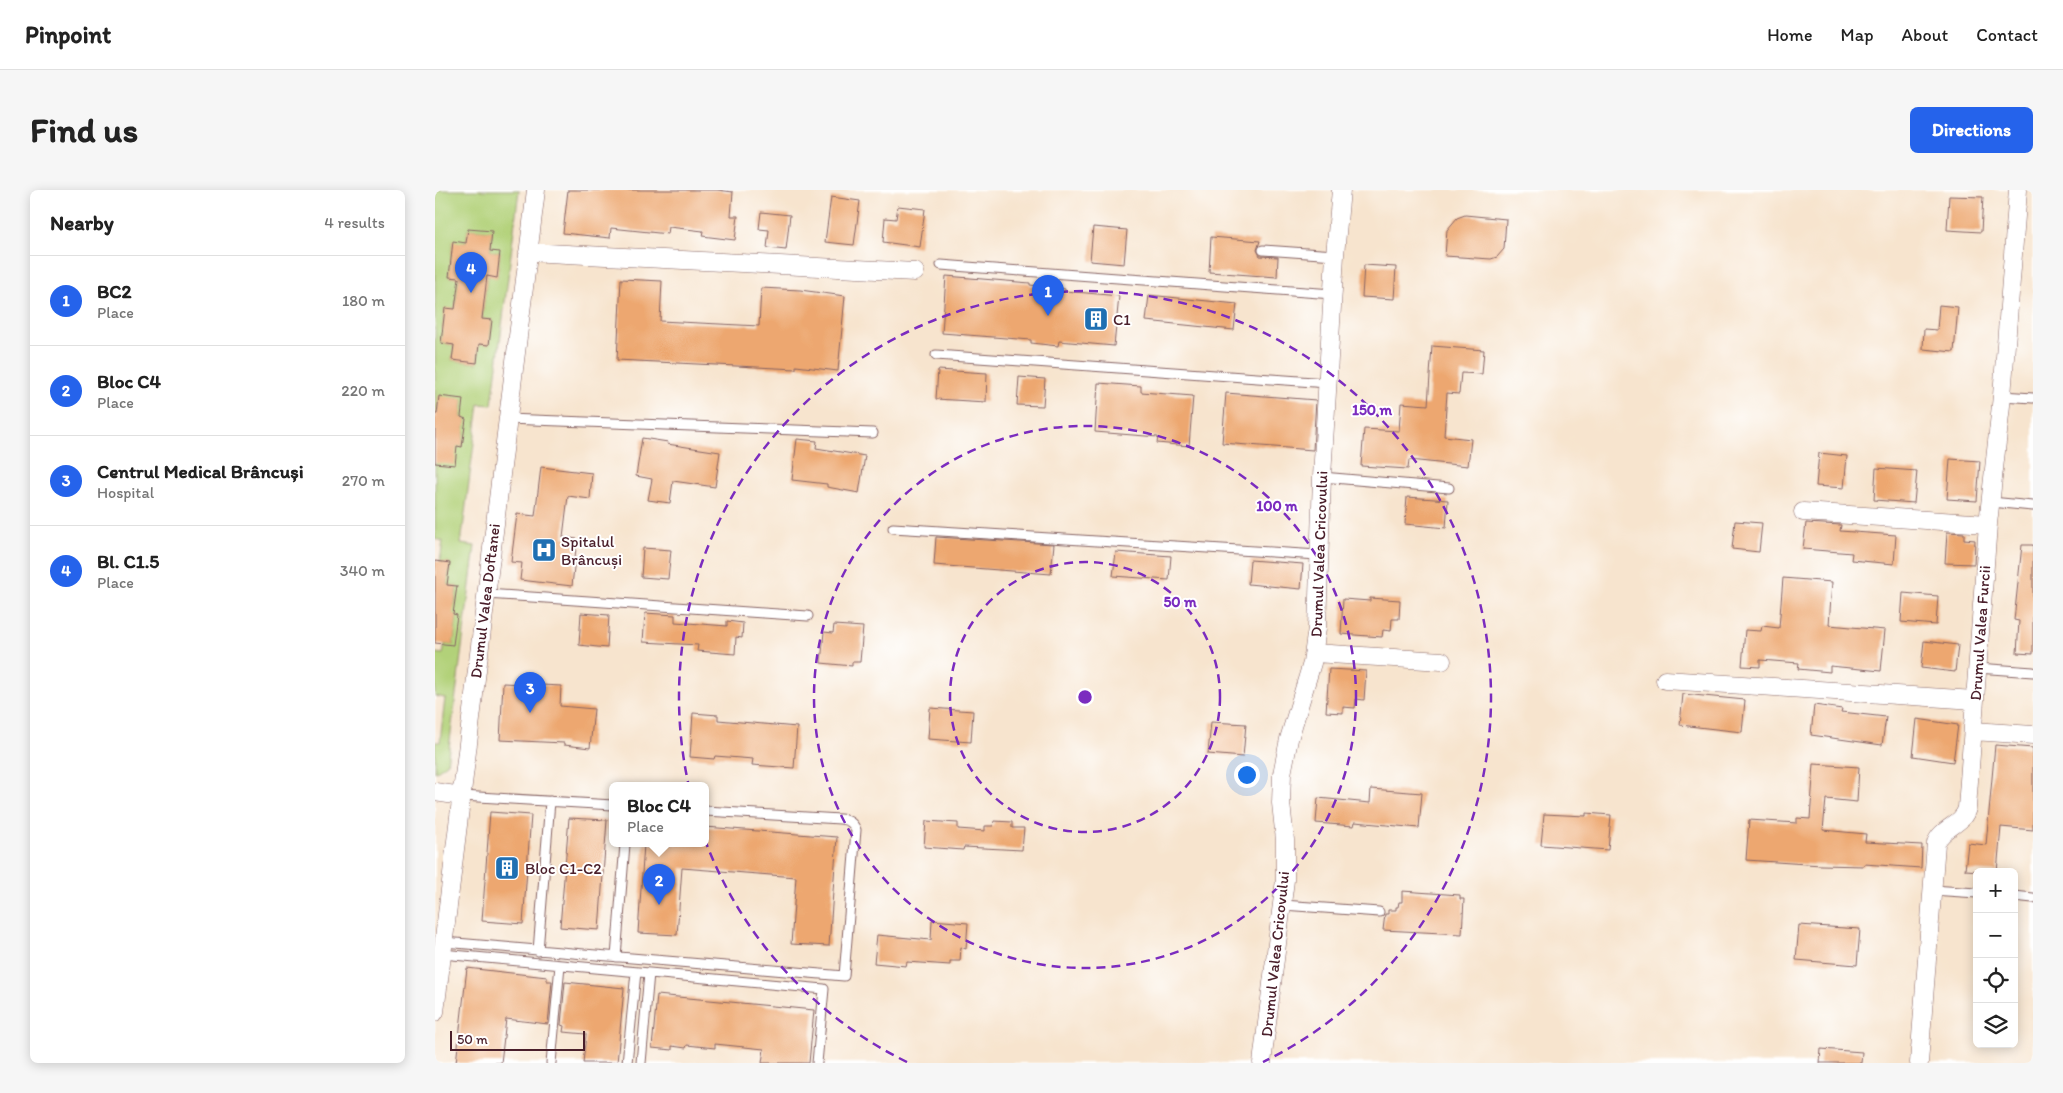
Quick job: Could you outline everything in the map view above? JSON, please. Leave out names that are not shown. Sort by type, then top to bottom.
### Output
[{"type":"street","name":"Drumul Valea Doftanei","points":[[435,1012],[536,190]]},
{"type":"street","name":"Drumul Valea Cricovului","points":[[1263,1063],[1283,905],[1285,862],[1281,803],[1282,774],[1289,739],[1303,698],[1314,653],[1317,628],[1322,477],[1335,255],[1341,190]]},
{"type":"street","name":"Drumul Valea Furcii","points":[[1919,1063],[1937,840],[1943,833],[1961,820],[1967,808],[1988,524],[2002,396],[2018,190]]},
{"type":"street","points":[[528,252],[915,272]]},
{"type":"street","points":[[1803,512],[1988,524]]},
{"type":"street","points":[[1314,653],[1442,661]]},
{"type":"street","points":[[1665,680],[1975,700]]},
{"type":"street","points":[[1973,731],[2033,735]]},
{"type":"street","points":[[435,792],[462,796]]},
{"type":"lane","points":[[1336,190],[1341,190]]},
{"type":"lane","points":[[1263,250],[1335,255]]},
{"type":"lane","points":[[941,265],[1333,294]]},
{"type":"lane","points":[[936,355],[1328,383]]},
{"type":"lane","points":[[2002,396],[2033,398]]},
{"type":"lane","points":[[507,419],[873,433]]},
{"type":"lane","points":[[1322,477],[1449,488]]},
{"type":"lane","points":[[1991,502],[2033,506]]},
{"type":"lane","points":[[893,528],[1318,555]]},
{"type":"lane","points":[[486,594],[808,616]]},
{"type":"lane","points":[[1977,668],[2033,672]]},
{"type":"lane","points":[[462,796],[609,805]]},
{"type":"lane","points":[[538,951],[550,801]]},
{"type":"lane","points":[[443,948],[538,951],[844,976],[856,830],[851,822],[840,819],[709,811]]},
{"type":"lane","points":[[616,957],[625,847]]},
{"type":"lane","points":[[1932,890],[1973,893]]},
{"type":"lane","points":[[2018,896],[2033,898]]},
{"type":"lane","points":[[1283,905],[1379,912]]},
{"type":"lane","points":[[443,948],[560,965],[824,989],[817,1063]]},
{"type":"lane","points":[[551,1063],[560,965]]},
{"type":"lane","points":[[627,1063],[637,972]]},
{"type":"lane","points":[[641,1063],[649,973]]},
{"type":"green space","points":[[435,190],[519,190],[492,405],[479,404],[461,544],[475,546],[447,764],[435,772],[435,742],[440,742],[445,698],[435,696],[435,653],[443,654],[445,644],[453,645],[457,615],[448,614],[455,604],[457,586],[447,585],[450,563],[440,562],[443,541],[435,539],[435,463],[457,446],[462,446],[466,419],[461,417],[463,399],[439,397],[437,414],[435,414]],"holes":[[[468,229],[492,231],[490,251],[500,252],[497,277],[487,276],[482,319],[492,320],[489,344],[479,344],[477,363],[452,360],[454,345],[441,343],[445,309],[455,309],[459,278],[449,277],[453,242],[466,243]]]},
{"type":"building","points":[[568,190],[717,190],[733,192],[731,216],[738,216],[735,240],[702,236],[703,231],[669,227],[668,234],[611,228],[610,238],[563,233]]},
{"type":"building","points":[[1949,196],[1983,197],[1981,232],[1947,230]]},
{"type":"building","points":[[831,197],[860,201],[854,245],[825,242]]},
{"type":"building","points":[[898,206],[925,209],[920,247],[883,242],[885,218],[896,219]]},
{"type":"building","points":[[761,212],[790,215],[786,250],[767,248],[769,230],[759,229]]},
{"type":"building","points":[[1465,215],[1506,219],[1504,249],[1497,257],[1491,259],[1445,256],[1447,230],[1457,218]]},
{"type":"building","points":[[1093,227],[1127,230],[1124,264],[1090,261]]},
{"type":"building","points":[[468,229],[492,231],[490,251],[500,252],[497,278],[487,276],[482,319],[492,320],[489,345],[479,344],[477,363],[452,360],[454,345],[441,343],[445,308],[455,309],[459,278],[449,277],[453,241],[466,243]]},
{"type":"building","points":[[1211,237],[1260,241],[1257,250],[1260,256],[1278,257],[1277,277],[1209,272]]},
{"type":"building","points":[[1364,265],[1396,267],[1394,299],[1362,297]]},
{"type":"building","points":[[946,276],[1030,283],[1030,285],[1065,289],[1065,291],[1119,296],[1114,346],[1059,341],[1058,346],[1031,343],[1031,340],[942,333]]},
{"type":"building","points":[[621,279],[662,281],[660,321],[759,326],[761,288],[800,290],[845,296],[838,371],[796,366],[796,369],[617,360]]},
{"type":"building","points":[[1149,295],[1237,304],[1234,330],[1146,321]]},
{"type":"building","points":[[1939,305],[1958,307],[1954,352],[1923,349],[1924,329],[1937,330]]},
{"type":"building","points":[[1432,346],[1484,350],[1482,374],[1461,373],[1459,394],[1447,393],[1444,436],[1471,439],[1468,466],[1409,460],[1408,469],[1361,466],[1364,429],[1399,431],[1401,403],[1428,405]]},
{"type":"building","points":[[938,370],[987,373],[986,402],[936,399]]},
{"type":"building","points":[[1019,377],[1045,379],[1043,406],[1017,405]]},
{"type":"building","points":[[1098,383],[1141,386],[1141,392],[1193,396],[1189,446],[1157,443],[1158,437],[1095,432]]},
{"type":"building","points":[[1226,393],[1316,400],[1313,450],[1222,443]]},
{"type":"building","points":[[439,396],[463,399],[461,417],[466,419],[462,447],[457,446],[455,465],[435,463],[435,414],[437,414]]},
{"type":"building","points":[[642,438],[720,452],[715,487],[673,481],[670,503],[648,500],[652,479],[636,476]]},
{"type":"building","points":[[797,439],[817,441],[816,448],[865,456],[859,493],[827,487],[827,484],[792,480]]},
{"type":"building","points":[[1819,453],[1847,456],[1844,488],[1816,486]]},
{"type":"building","points":[[1950,459],[1980,461],[1977,501],[1947,499]]},
{"type":"building","name":"Spitalul Brâncuși","points":[[541,467],[592,473],[590,499],[568,496],[563,537],[577,539],[572,586],[520,580],[522,563],[511,562],[517,514],[535,516]]},
{"type":"building","points":[[1876,468],[1917,471],[1914,503],[1874,500]]},
{"type":"building","points":[[1407,497],[1448,500],[1446,528],[1405,524]]},
{"type":"building","points":[[1735,521],[1762,523],[1759,552],[1732,549]]},
{"type":"building","points":[[1806,523],[1841,525],[1840,531],[1896,535],[1894,564],[1851,560],[1852,553],[1803,549]]},
{"type":"building","points":[[1947,532],[1964,533],[1964,539],[1975,540],[1974,564],[1945,563]]},
{"type":"building","points":[[936,537],[1054,544],[1051,574],[934,565]]},
{"type":"building","points":[[2022,545],[2033,545],[2033,654],[2017,653],[2019,621],[2014,620]]},
{"type":"building","points":[[643,548],[671,550],[668,579],[641,577]]},
{"type":"building","points":[[1116,552],[1171,556],[1169,580],[1113,576]]},
{"type":"building","points":[[1250,560],[1303,564],[1301,589],[1248,584]]},
{"type":"building","points":[[435,561],[450,563],[447,585],[457,586],[453,614],[457,615],[453,645],[435,643]]},
{"type":"building","points":[[1783,578],[1832,582],[1829,625],[1885,630],[1881,671],[1830,666],[1830,672],[1798,669],[1799,663],[1760,660],[1760,667],[1742,666],[1745,630],[1761,631],[1762,626],[1779,628]]},
{"type":"building","points":[[1903,593],[1938,596],[1936,625],[1901,622]]},
{"type":"building","points":[[1370,598],[1400,600],[1399,619],[1392,619],[1391,631],[1383,630],[1382,637],[1341,634],[1343,599],[1370,601]]},
{"type":"building","points":[[581,613],[609,615],[607,648],[579,645]]},
{"type":"building","points":[[645,613],[675,615],[675,622],[727,626],[727,621],[743,623],[742,638],[736,637],[735,654],[697,651],[698,645],[643,642]]},
{"type":"building","points":[[834,625],[863,627],[860,662],[852,662],[852,666],[821,663],[824,632],[833,633]]},
{"type":"building","points":[[1924,641],[1958,645],[1955,672],[1921,668]]},
{"type":"building","points":[[1329,669],[1366,671],[1364,700],[1356,699],[1355,708],[1343,707],[1343,713],[1326,712]]},
{"type":"building","points":[[503,683],[561,686],[560,706],[594,709],[590,748],[564,745],[564,743],[500,740]]},
{"type":"building","points":[[1683,694],[1745,700],[1742,732],[1680,725]]},
{"type":"building","points":[[1814,705],[1842,709],[1841,712],[1886,717],[1882,745],[1811,735]]},
{"type":"building","points":[[930,708],[973,711],[971,742],[928,739]]},
{"type":"building","points":[[693,713],[718,715],[718,720],[797,727],[794,768],[752,765],[753,759],[715,756],[714,759],[690,757]]},
{"type":"building","points":[[1917,719],[1958,725],[1953,762],[1913,756]]},
{"type":"building","points":[[1211,722],[1246,724],[1243,757],[1208,754]]},
{"type":"building","points":[[1995,745],[2033,748],[2033,830],[2001,827],[1997,868],[1973,868],[1973,870],[1965,870],[1968,843],[1986,845]]},
{"type":"building","points":[[1814,764],[1859,767],[1857,802],[1826,799],[1823,830],[1866,834],[1865,842],[1922,845],[1921,868],[1864,864],[1864,866],[1821,865],[1746,860],[1749,820],[1797,823],[1797,818],[1810,819]]},
{"type":"building","points":[[1371,789],[1422,793],[1419,828],[1355,822],[1354,826],[1316,823],[1318,798],[1370,803]]},
{"type":"building","name":"Bloc C1-C2","points":[[490,812],[531,815],[523,924],[482,921]]},
{"type":"building","points":[[1586,813],[1611,815],[1608,850],[1541,845],[1544,814],[1586,816]]},
{"type":"building","points":[[569,818],[607,820],[599,930],[560,927]]},
{"type":"building","points":[[926,821],[958,823],[958,829],[985,831],[985,826],[993,826],[994,821],[1012,822],[1012,828],[1024,828],[1022,850],[964,847],[963,850],[924,847]]},
{"type":"building","points":[[709,827],[837,837],[829,946],[791,944],[796,877],[682,868],[677,935],[638,933],[644,847],[709,847]]},
{"type":"building","points":[[1402,891],[1460,895],[1460,899],[1464,899],[1462,934],[1383,930],[1385,914],[1388,914],[1388,910],[1396,910],[1399,902],[1402,902]]},
{"type":"building","points":[[932,920],[968,923],[966,949],[961,947],[960,961],[950,961],[950,965],[907,962],[906,966],[874,963],[877,935],[931,940]]},
{"type":"building","points":[[1799,925],[1860,929],[1857,965],[1796,960]]},
{"type":"building","points":[[467,968],[547,977],[547,981],[552,981],[548,1024],[506,1019],[501,1063],[456,1063]]},
{"type":"building","points":[[565,982],[624,988],[617,1063],[583,1063],[586,1034],[563,1032],[564,1026],[561,1025]]},
{"type":"building","points":[[657,995],[814,1010],[809,1063],[762,1063],[764,1049],[715,1044],[715,1048],[687,1045],[686,1048],[672,1046],[672,1050],[652,1048]]},
{"type":"building","points":[[1821,1049],[1862,1052],[1861,1063],[1820,1063]]},
{"type":"place","name":"Bl. C1.5","points":[[471,293]]},
{"type":"place","name":"BC2","points":[[1048,316]]},
{"type":"place","name":"C1","points":[[1096,319]]},
{"type":"place","name":"Spitalul Brâncuși","points":[[544,550]]},
{"type":"place","name":"Centrul Medical Brâncuși","points":[[530,713]]},
{"type":"place","name":"Bloc C1-C2","points":[[507,868]]},
{"type":"place","name":"Bloc C4","points":[[659,905]]}]
